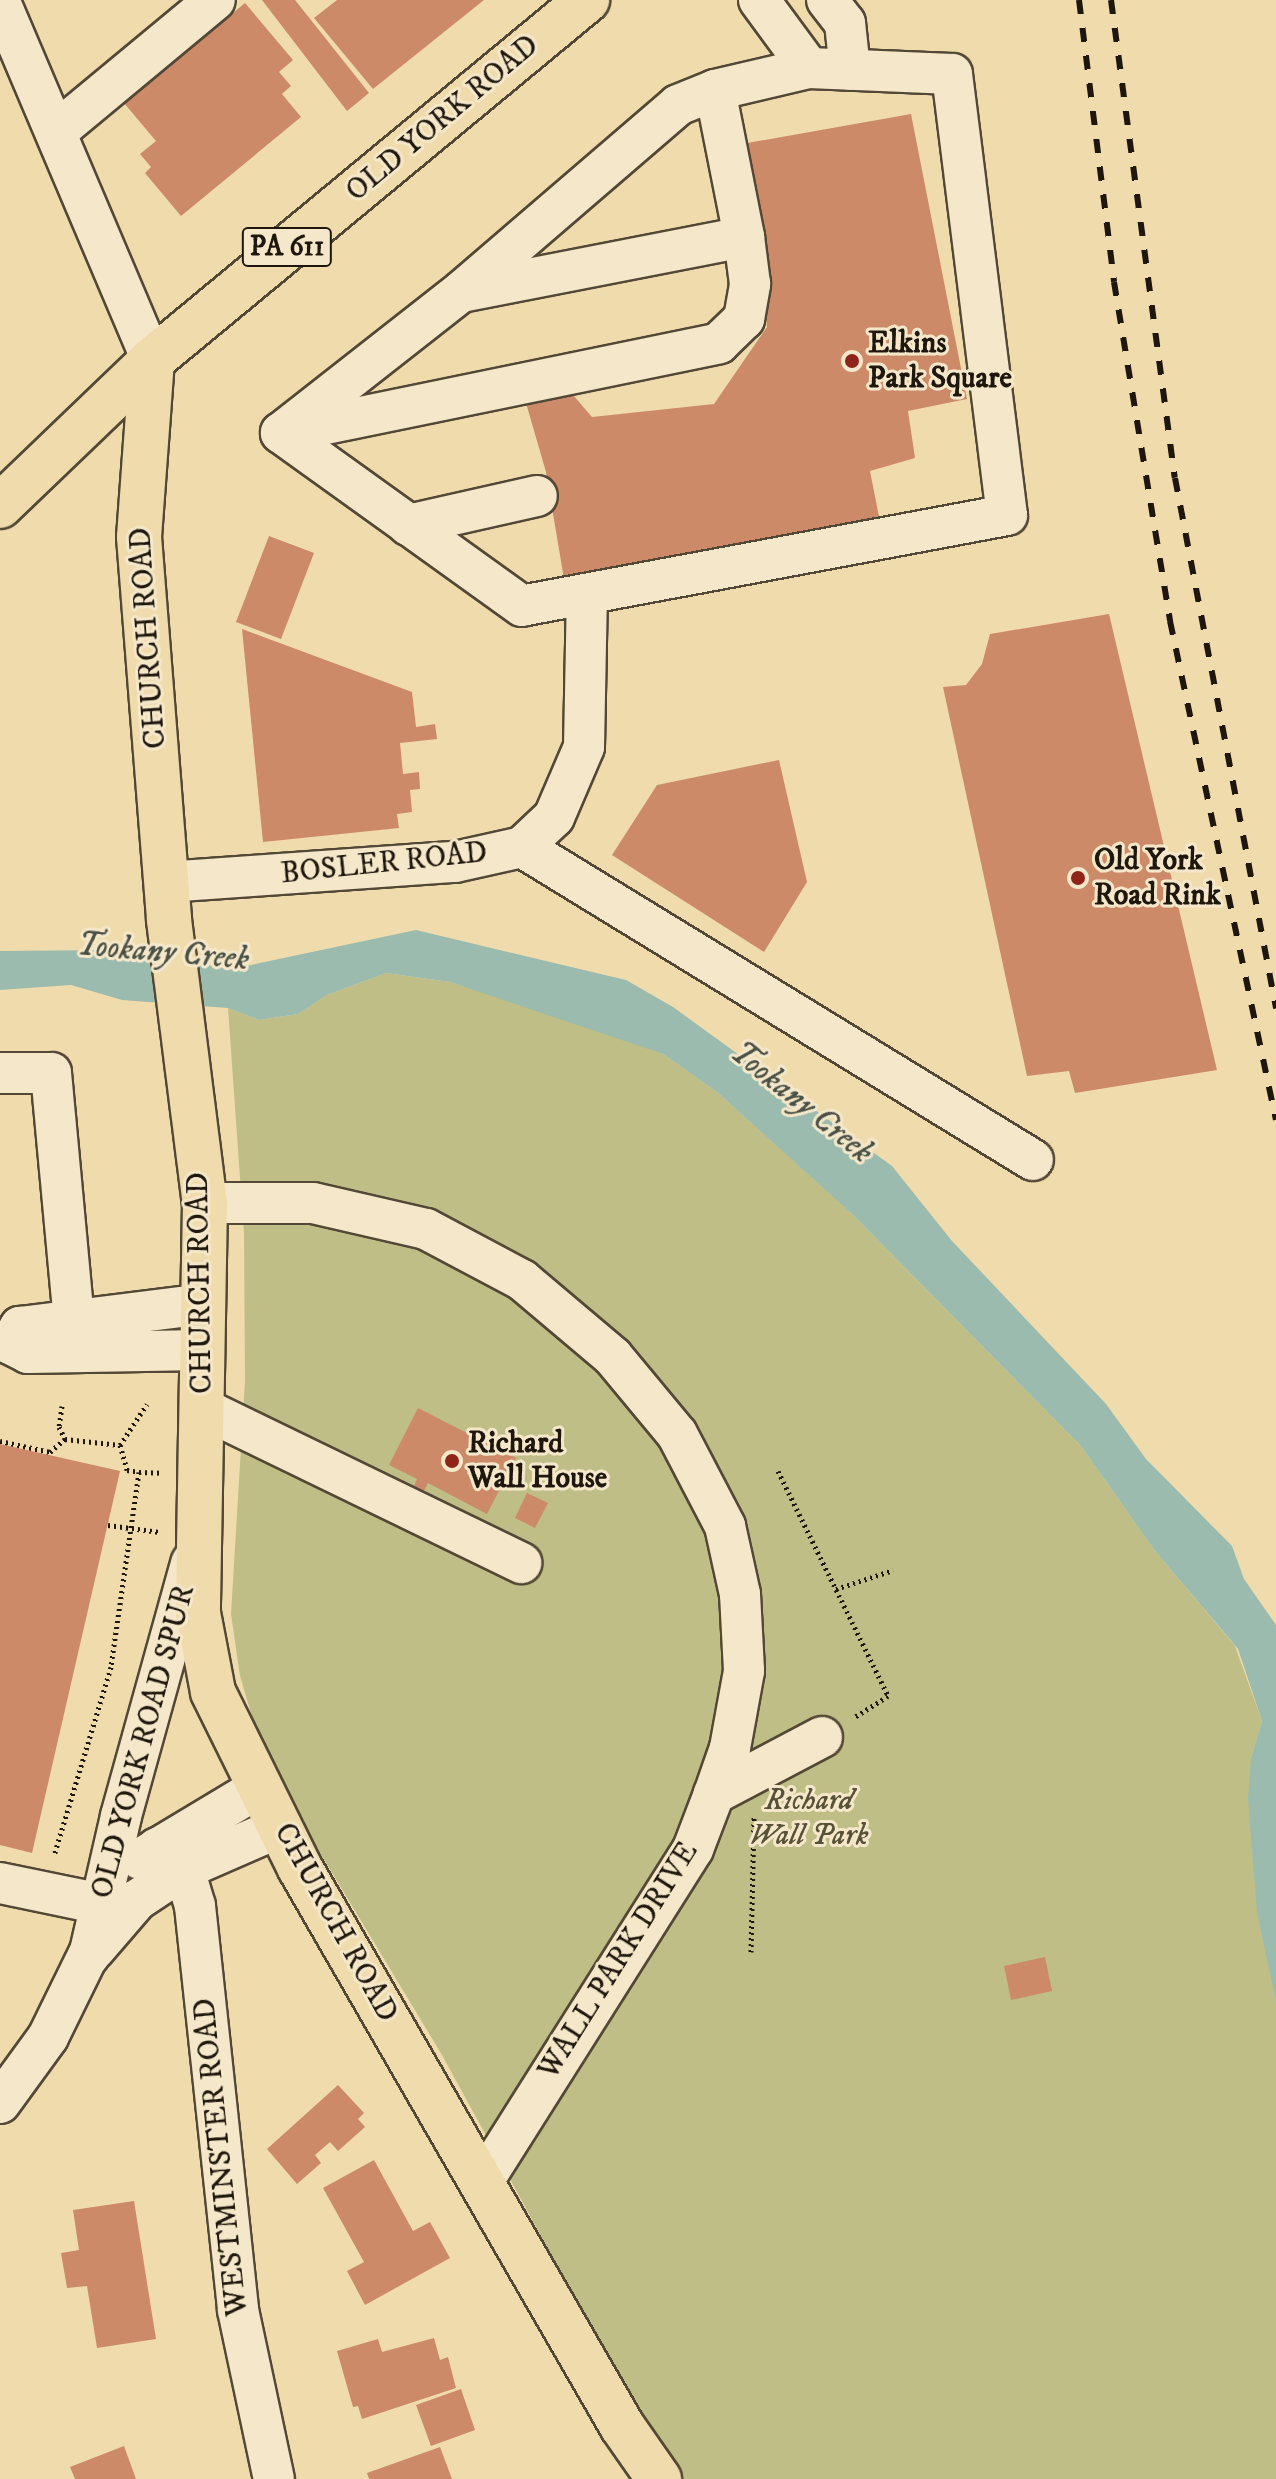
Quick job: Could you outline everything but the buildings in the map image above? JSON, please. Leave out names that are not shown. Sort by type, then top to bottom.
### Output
[{"type":"main road","name":"OLD YORK ROAD","points":[[0,506],[152,360],[587,0]]},
{"type":"main road","name":"OLD YORK ROAD","points":[[0,464],[152,360]]},
{"type":"main road","name":"CHURCH ROAD","points":[[152,360],[139,537],[168,901],[205,1203],[202,1408],[180,1530],[213,1692],[280,1827],[622,2426],[659,2479]]},
{"type":"street","points":[[57,131],[215,0]]},
{"type":"street","points":[[759,0],[809,68]]},
{"type":"street","points":[[827,0],[845,23],[850,70]]},
{"type":"street","name":"CHURCH ROAD","points":[[0,2],[152,360]]},
{"type":"street","points":[[809,68],[952,74],[1007,515],[522,606],[281,433],[462,291],[678,105],[715,90],[809,68]]},
{"type":"street","points":[[281,433],[719,343],[744,319],[750,284],[744,237],[715,90]]},
{"type":"street","points":[[462,291],[744,237]]},
{"type":"street","points":[[408,525],[537,496]]},
{"type":"street","name":"BOSLER ROAD","points":[[168,901],[455,862],[522,847],[554,817],[584,747],[587,596]]},
{"type":"street","points":[[522,847],[1033,1160]]},
{"type":"street","points":[[0,1073],[51,1073],[74,1320]]},
{"type":"street","name":"WALL PARK DRIVE","points":[[205,1203],[313,1203],[426,1229],[522,1280],[613,1357],[677,1434],[725,1526],[740,1594],[744,1671],[730,1748],[714,1794],[693,1849],[484,2180]]},
{"type":"street","points":[[203,1350],[28,1353],[10,1344],[20,1327],[204,1304]]},
{"type":"street","points":[[202,1408],[521,1563]]},
{"type":"street","name":"OLD YORK ROAD SPUR","points":[[89,1956],[180,1530]]},
{"type":"street","points":[[714,1794],[822,1737]]},
{"type":"street","name":"OLD YORK ROAD SPUR","points":[[0,2103],[48,2037],[89,1956],[171,1859],[260,1787]]},
{"type":"street","name":"OLD YORK ROAD SPUR","points":[[171,1859],[280,1827]]},
{"type":"street","name":"WESTMINSTER ROAD","points":[[171,1859],[195,1906],[238,2310],[274,2479]]},
{"type":"street","points":[[0,1883],[101,1904]]},
{"type":"path","points":[[147,1404],[120,1445],[127,1470],[164,1474]]},
{"type":"path","points":[[62,1406],[59,1427],[65,1439]]},
{"type":"path","points":[[0,1441],[50,1452],[65,1439],[120,1445]]},
{"type":"path","points":[[778,1471],[888,1696],[822,1737]]},
{"type":"path","points":[[48,1869],[111,1667],[139,1472]]},
{"type":"path","points":[[108,1525],[180,1530]]},
{"type":"path","points":[[836,1589],[893,1570]]},
{"type":"path","points":[[751,1952],[755,1771]]},
{"type":"green space","name":"Richard Wall Park","points":[[386,973],[450,982],[585,1025],[663,1054],[717,1092],[847,1209],[1081,1446],[1155,1551],[1235,1646],[1262,1721],[1251,1758],[1276,1997],[1276,2479],[684,2479],[603,2349],[442,2055],[290,1803],[257,1733],[240,1676],[231,1614],[245,1381],[244,1234],[228,1008],[259,1020],[298,1014],[327,995]]},
{"type":"water","name":"Tookany Creek","points":[[416,930],[626,980],[673,1007],[892,1166],[952,1241],[1106,1404],[1146,1459],[1232,1546],[1244,1579],[1276,1625],[1276,2002],[1257,1912],[1248,1799],[1251,1758],[1262,1721],[1238,1649],[1155,1551],[1081,1446],[851,1213],[717,1092],[663,1054],[450,982],[386,973],[327,995],[298,1014],[259,1020],[228,1008],[122,1000],[71,985],[0,990],[0,951],[113,950],[232,969]]},
{"type":"railway","points":[[1079,0],[1114,282],[1170,621],[1276,1120]]},
{"type":"railway","points":[[1111,0],[1175,478],[1276,1008]]},
{"type":"place","name":"Elkins Park Square","points":[[852,361]]},
{"type":"place","name":"Old York Road Rink","points":[[1078,878]]},
{"type":"place","name":"Richard Wall House","points":[[452,1461]]}]
